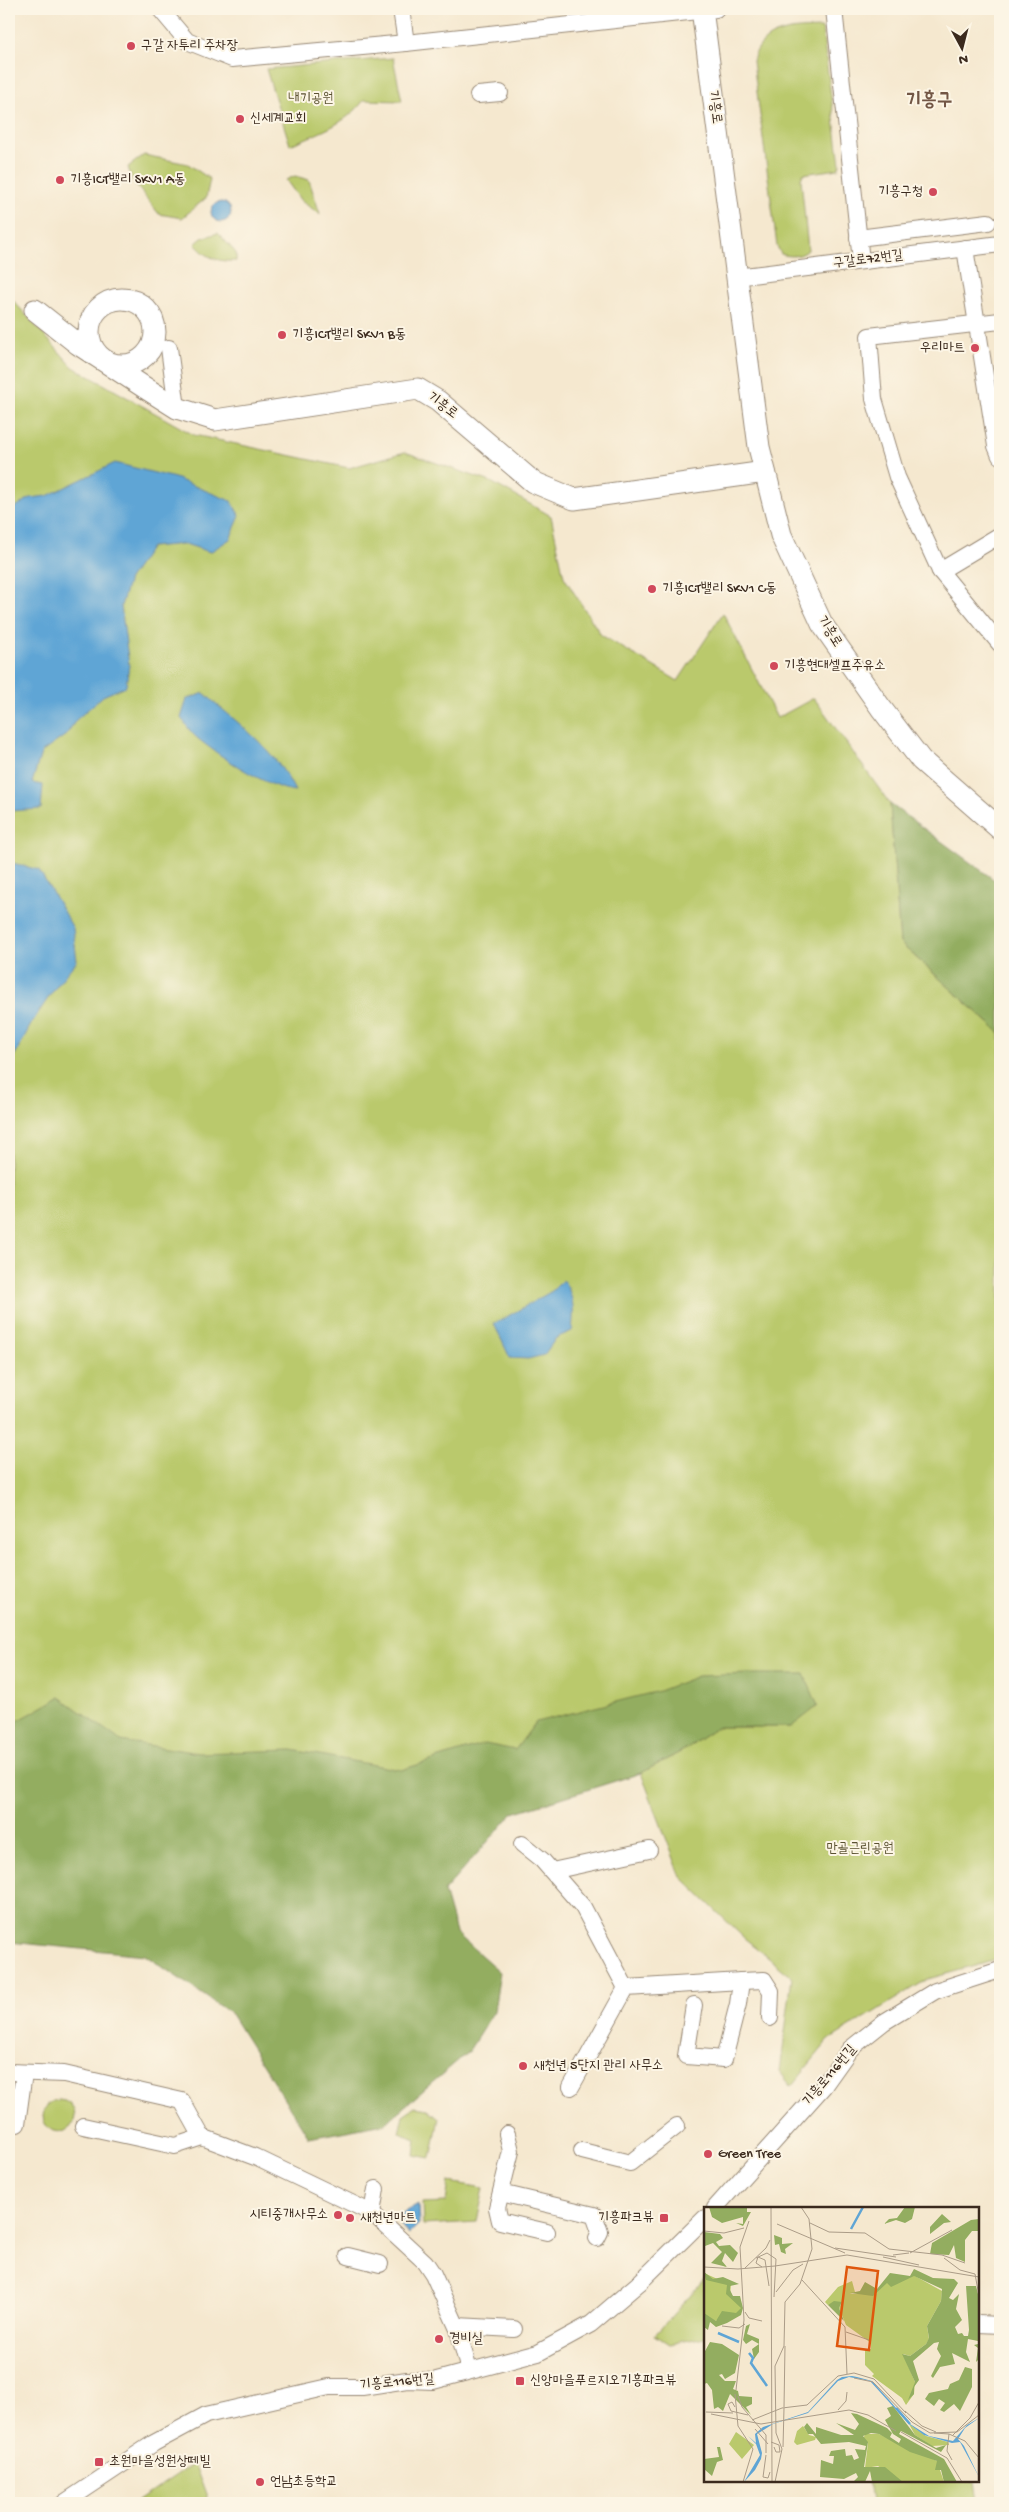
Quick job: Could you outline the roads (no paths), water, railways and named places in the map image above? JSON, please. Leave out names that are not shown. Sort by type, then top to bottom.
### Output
[{"type":"main road","name":"기흥로","points":[[707,9],[736,277],[755,418],[765,472],[781,535],[822,624],[881,708],[921,760],[1000,829]]},
{"type":"main road","name":"기흥로","points":[[35,310],[78,344],[178,408],[214,420],[418,389],[438,401],[533,482],[574,498],[765,472]]},
{"type":"street","points":[[160,9],[187,41],[232,59],[406,43],[707,9]]},
{"type":"street","points":[[401,9],[406,43]]},
{"type":"street","points":[[834,9],[861,261]]},
{"type":"street","points":[[478,95],[500,93]]},
{"type":"street","points":[[858,238],[988,222]]},
{"type":"street","name":"구갈로72번길","points":[[736,277],[1000,244]]},
{"type":"street","points":[[965,248],[996,446],[1000,456]]},
{"type":"street","points":[[1000,321],[869,336],[874,399],[897,477],[940,571],[1000,644]]},
{"type":"street","points":[[169,348],[178,408]]},
{"type":"street","points":[[940,571],[1000,535]]},
{"type":"street","points":[[522,1844],[542,1860],[583,1907],[626,1988]]},
{"type":"street","points":[[552,1871],[649,1850]]},
{"type":"street","name":"기흥로116번길","points":[[719,2207],[823,2087],[850,2049],[884,2022],[935,1991],[1000,1970]]},
{"type":"street","points":[[626,1988],[764,1980],[771,1991],[770,2018]]},
{"type":"street","points":[[694,2005],[686,2056],[724,2059],[738,2004],[741,1981]]},
{"type":"street","points":[[571,2087],[626,1988]]},
{"type":"street","points":[[9,2124],[17,2124],[16,2073],[64,2074],[182,2101],[202,2137]]},
{"type":"street","points":[[83,2126],[175,2146],[202,2137],[256,2157],[372,2213],[424,2262],[433,2274],[457,2326],[469,2371]]},
{"type":"street","points":[[582,2151],[630,2163],[678,2126]]},
{"type":"street","points":[[507,2134],[511,2151],[497,2208],[500,2221],[547,2232]]},
{"type":"street","points":[[372,2213],[376,2189]]},
{"type":"street","points":[[501,2193],[594,2215],[600,2232],[597,2238]]},
{"type":"street","name":"기흥로116번길","points":[[64,2503],[154,2443],[206,2415],[328,2387],[362,2387],[407,2380],[433,2381],[538,2353],[592,2324],[640,2283],[704,2219]]},
{"type":"street","points":[[348,2256],[380,2264]]},
{"type":"street","points":[[979,2324],[1000,2325]]},
{"type":"street","points":[[457,2326],[514,2329]]},
{"type":"water","points":[[221,202],[228,205],[231,212],[228,219],[221,222],[214,219],[211,212],[214,205]]},
{"type":"water","points":[[115,463],[175,478],[231,501],[240,516],[230,539],[210,552],[185,544],[151,547],[129,579],[121,606],[129,665],[126,686],[103,696],[76,720],[66,735],[41,753],[32,783],[43,785],[41,809],[9,811],[9,511],[30,498],[47,496]]},
{"type":"water","points":[[204,693],[266,749],[277,761],[295,791],[271,784],[243,770],[194,735],[181,718],[187,699]]},
{"type":"water","points":[[9,862],[39,870],[73,928],[77,961],[31,1024],[9,1063]]},
{"type":"water","points":[[563,1280],[572,1298],[572,1331],[556,1338],[544,1355],[528,1359],[510,1358],[494,1324],[552,1291]]},
{"type":"water","points":[[418,2204],[419,2224],[408,2235],[396,2217]]},
{"type":"place","name":"구갈 자투리 주차장","points":[[131,46]]},
{"type":"place","name":"신세계교회","points":[[240,119]]},
{"type":"place","name":"기흥ICT밸리 SKV1 A동","points":[[60,180]]},
{"type":"place","name":"기흥구청","points":[[933,192]]},
{"type":"place","name":"기흥ICT밸리 SKV1 B동","points":[[282,335]]},
{"type":"place","name":"우리마트","points":[[975,348]]},
{"type":"place","name":"기흥ICT밸리 SKV1 C동","points":[[652,589]]},
{"type":"place","name":"기흥현대셀프주유소","points":[[774,666]]},
{"type":"place","name":"새천년 5단지 관리 사무소","points":[[523,2066]]},
{"type":"place","name":"Green Tree","points":[[708,2154]]},
{"type":"place","name":"시티중개사무소","points":[[338,2215]]},
{"type":"place","name":"새천년마트","points":[[350,2218]]},
{"type":"place","name":"기흥파크뷰","points":[[664,2218]]},
{"type":"place","name":"경비실","points":[[439,2339]]},
{"type":"place","name":"신앙마을푸르지오기흥파크뷰","points":[[520,2381]]},
{"type":"place","name":"초원마을성원상떼빌","points":[[99,2462]]},
{"type":"place","name":"언남초등학교","points":[[260,2482]]},
{"type":"district","name":"기흥구","points":[[929,101]]},
{"type":"park label","name":"내기공원","points":[[311,99]]},
{"type":"park label","name":"만골근린공원","points":[[860,1849]]}]
